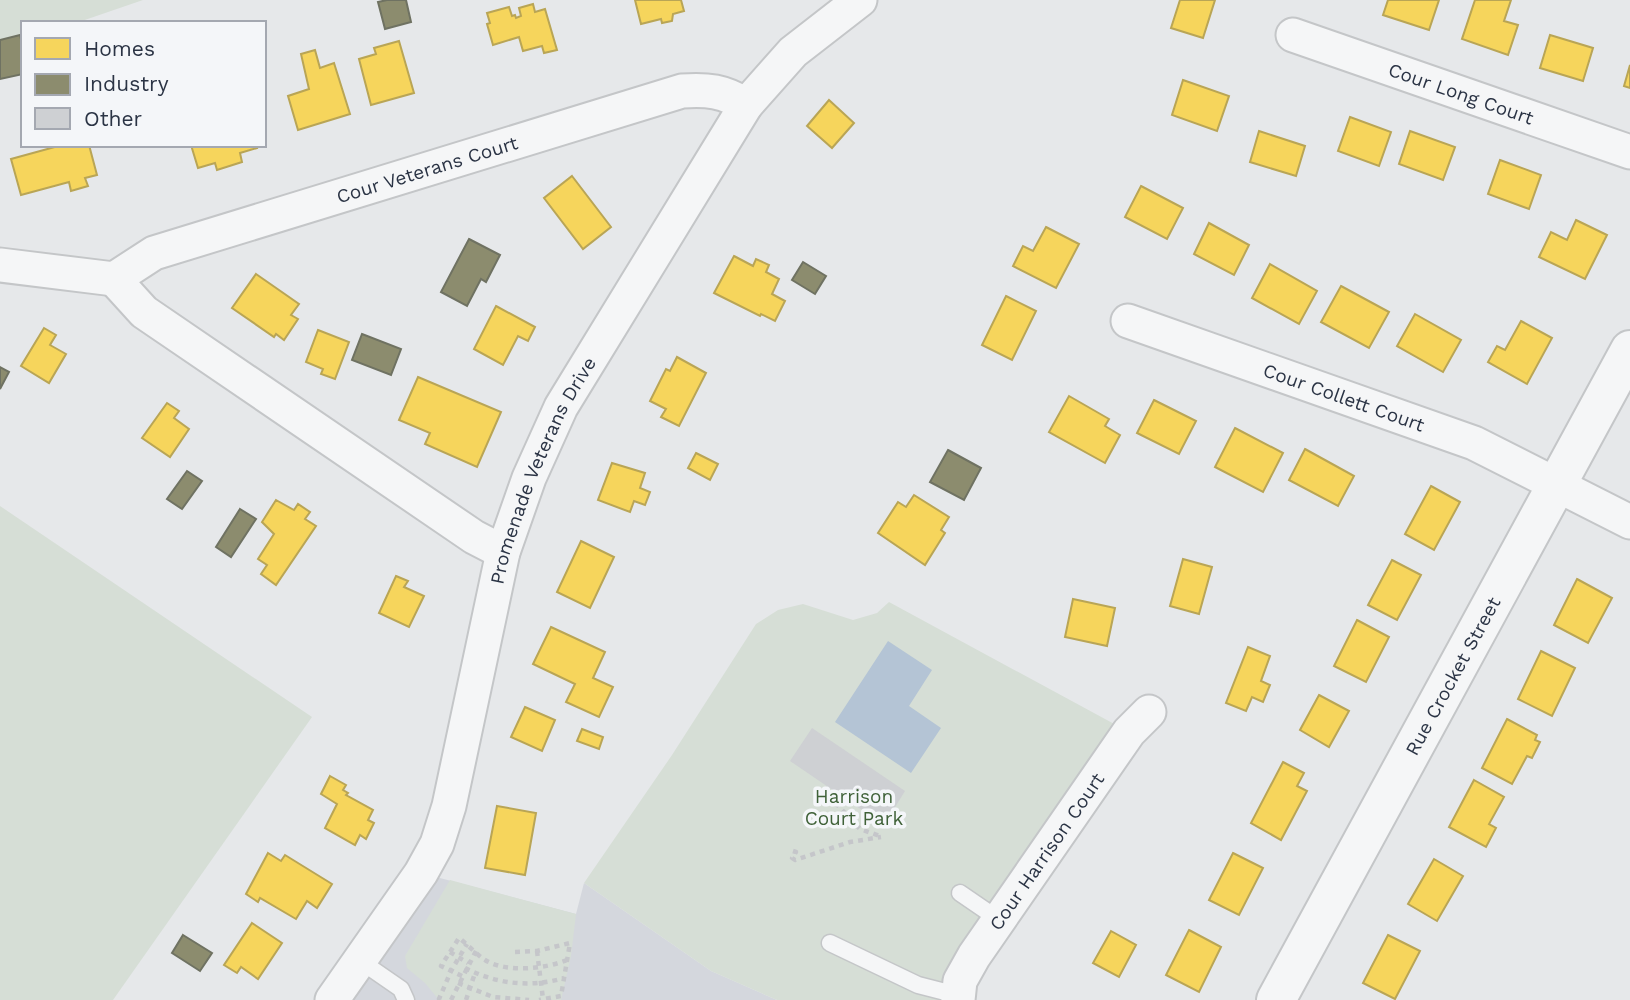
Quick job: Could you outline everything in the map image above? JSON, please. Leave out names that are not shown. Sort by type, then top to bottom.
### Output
[{"type":"street","name":"Promenade Veterans Drive","points":[[332,1000],[421,873],[438,844],[449,806],[503,552],[529,478],[561,407],[746,104],[793,52],[860,0]]},
{"type":"street","name":"Cour Long Court","points":[[1293,35],[1630,152]]},
{"type":"street","name":"Cour Veterans Court","points":[[114,279],[154,253],[682,91],[709,89],[746,104]]},
{"type":"street","points":[[0,265],[114,279],[144,312],[474,537],[503,552]]},
{"type":"street","name":"Cour Collett Court","points":[[1128,321],[1474,443],[1630,522]]},
{"type":"street","name":"Rue Crocket Street","points":[[1276,1000],[1630,350]]},
{"type":"street","name":"Cour Harrison Court","points":[[957,997],[960,981],[998,919],[1129,732],[1149,712]]},
{"type":"lane","points":[[960,893],[998,919]]},
{"type":"lane","points":[[830,943],[918,985],[957,997]]},
{"type":"lane","points":[[359,960],[401,989],[406,1000]]},
{"type":"path","points":[[793,851],[796,852],[792,858],[795,860],[850,842],[881,837],[860,828],[826,793],[828,787]]},
{"type":"path","points":[[462,976],[441,966],[458,938],[485,960],[514,968],[539,967],[567,960]]},
{"type":"path","points":[[514,952],[537,951],[570,943],[561,996],[541,1000],[537,951]]},
{"type":"path","points":[[440,1000],[451,971],[467,944]]},
{"type":"path","points":[[451,1000],[475,951]]},
{"type":"path","points":[[450,953],[475,973],[501,982],[526,984],[564,978]]},
{"type":"path","points":[[466,1000],[475,973]]},
{"type":"path","points":[[445,985],[470,988],[493,997],[529,1000]]},
{"type":"shaded area","points":[[421,873],[576,914],[584,883],[711,971],[777,1000],[332,1000]]},
{"type":"green space","points":[[0,0],[143,0],[82,21],[21,21],[21,42],[0,49]]},
{"type":"green space","points":[[0,506],[312,717],[113,1000],[0,1000]]},
{"type":"green space","name":"Harrison Court Park","points":[[889,602],[1129,732],[958,1000],[777,1000],[711,971],[584,883],[672,755],[756,624],[778,610],[803,604],[853,620],[877,613]]},
{"type":"green space","points":[[450,880],[576,914],[571,956],[561,1000],[439,1000],[425,983],[407,968],[405,956]]},
{"type":"water","points":[[888,641],[932,670],[909,706],[941,728],[911,773],[835,722]]},
{"type":"building: Homes","points":[[635,0],[681,0],[684,11],[673,14],[672,21],[662,23],[661,19],[641,24]]},
{"type":"building: Homes","points":[[1180,0],[1215,0],[1203,38],[1171,28]]},
{"type":"building: Homes","points":[[1388,0],[1439,0],[1429,30],[1383,15]]},
{"type":"building: Homes","points":[[1475,0],[1511,0],[1504,21],[1518,25],[1508,55],[1462,39]]},
{"type":"building: Homes","points":[[533,4],[535,12],[545,9],[557,50],[544,53],[542,46],[523,51],[519,37],[493,45],[487,13],[509,7],[512,16],[515,15],[516,18],[521,16],[519,8]]},
{"type":"building: Homes","points":[[1550,35],[1593,48],[1583,81],[1540,68]]},
{"type":"building: Homes","points":[[399,41],[414,93],[371,105],[359,59],[376,54],[374,48]]},
{"type":"building: Homes","points":[[315,50],[320,68],[334,63],[350,114],[298,130],[288,96],[309,89],[301,54]]},
{"type":"building: Homes","points":[[1630,65],[1630,88],[1624,86]]},
{"type":"building: Homes","points":[[1183,80],[1229,96],[1217,131],[1172,115]]},
{"type":"building: Homes","points":[[829,100],[854,123],[832,148],[807,126]]},
{"type":"building: Homes","points":[[1350,117],[1391,132],[1379,166],[1338,151]]},
{"type":"building: Homes","points":[[1259,131],[1305,146],[1296,176],[1250,162]]},
{"type":"building: Homes","points":[[1410,131],[1455,147],[1443,180],[1399,164]]},
{"type":"building: Homes","points":[[55,147],[90,147],[97,175],[85,178],[88,186],[71,191],[69,182],[21,195],[11,159]]},
{"type":"building: Homes","points":[[192,147],[257,147],[240,153],[242,162],[217,170],[215,163],[198,168]]},
{"type":"building: Homes","points":[[1500,160],[1541,175],[1529,209],[1488,194]]},
{"type":"building: Homes","points":[[572,176],[611,227],[583,249],[544,198]]},
{"type":"building: Homes","points":[[1141,186],[1183,208],[1167,239],[1125,217]]},
{"type":"building: Homes","points":[[1576,220],[1607,235],[1585,279],[1539,257],[1551,232],[1567,240]]},
{"type":"building: Homes","points":[[1209,223],[1249,245],[1234,275],[1194,254]]},
{"type":"building: Homes","points":[[1046,227],[1079,244],[1056,288],[1013,266],[1023,246],[1033,251]]},
{"type":"building: Homes","points":[[734,256],[753,266],[756,259],[769,265],[766,272],[779,279],[772,294],[785,301],[775,321],[714,293]]},
{"type":"building: Homes","points":[[1270,264],[1317,291],[1299,324],[1252,298]]},
{"type":"building: Homes","points":[[256,274],[299,304],[291,315],[298,319],[284,340],[276,334],[274,337],[232,308]]},
{"type":"building: Homes","points":[[1341,286],[1389,312],[1369,348],[1321,322]]},
{"type":"building: Homes","points":[[1006,296],[1036,311],[1012,360],[982,345]]},
{"type":"building: Homes","points":[[496,306],[535,327],[528,341],[518,336],[503,365],[474,349]]},
{"type":"building: Homes","points":[[1415,314],[1461,340],[1443,372],[1397,346]]},
{"type":"building: Homes","points":[[1521,321],[1552,338],[1527,384],[1488,362],[1497,346],[1505,350]]},
{"type":"building: Homes","points":[[44,328],[56,335],[50,345],[66,354],[49,383],[21,366]]},
{"type":"building: Homes","points":[[318,330],[349,342],[335,379],[321,374],[323,369],[306,362]]},
{"type":"building: Homes","points":[[677,357],[706,373],[679,426],[661,417],[666,409],[650,401],[666,369],[670,371]]},
{"type":"building: Homes","points":[[418,377],[501,412],[477,467],[425,444],[430,433],[399,420]]},
{"type":"building: Homes","points":[[1069,396],[1109,419],[1105,426],[1120,435],[1105,463],[1049,432]]},
{"type":"building: Homes","points":[[1154,400],[1196,421],[1179,454],[1137,433]]},
{"type":"building: Homes","points":[[167,403],[179,411],[174,418],[189,429],[170,457],[142,438]]},
{"type":"building: Homes","points":[[1235,428],[1283,453],[1263,492],[1215,467]]},
{"type":"building: Homes","points":[[1305,449],[1354,476],[1338,506],[1289,480]]},
{"type":"building: Homes","points":[[696,453],[718,464],[710,480],[688,468]]},
{"type":"building: Homes","points":[[612,463],[645,473],[640,488],[650,492],[645,505],[634,501],[630,512],[598,500]]},
{"type":"building: Homes","points":[[1431,486],[1460,502],[1434,550],[1405,534]]},
{"type":"building: Homes","points":[[914,495],[949,517],[941,530],[945,533],[925,565],[878,533],[898,502],[906,507]]},
{"type":"building: Homes","points":[[276,500],[294,510],[298,504],[310,512],[305,519],[316,526],[276,585],[261,574],[267,565],[258,559],[274,534],[262,522]]},
{"type":"building: Homes","points":[[581,541],[614,557],[590,608],[557,592]]},
{"type":"building: Homes","points":[[1183,559],[1212,567],[1199,614],[1170,606]]},
{"type":"building: Homes","points":[[1392,560],[1421,575],[1397,620],[1368,605]]},
{"type":"building: Homes","points":[[396,576],[408,581],[404,587],[424,596],[409,627],[379,613]]},
{"type":"building: Homes","points":[[1577,579],[1612,598],[1588,643],[1554,625]]},
{"type":"building: Homes","points":[[1073,599],[1115,608],[1107,646],[1065,637]]},
{"type":"building: Homes","points":[[1357,620],[1389,637],[1366,682],[1334,666]]},
{"type":"building: Homes","points":[[551,627],[605,652],[593,678],[613,687],[599,717],[566,702],[575,684],[533,664]]},
{"type":"building: Homes","points":[[1248,647],[1270,656],[1261,681],[1270,685],[1263,702],[1252,697],[1246,711],[1226,703]]},
{"type":"building: Homes","points":[[1541,651],[1575,668],[1552,716],[1518,699]]},
{"type":"building: Homes","points":[[1319,695],[1349,711],[1329,747],[1300,730]]},
{"type":"building: Homes","points":[[525,707],[555,720],[542,751],[511,737]]},
{"type":"building: Homes","points":[[1507,719],[1537,735],[1535,740],[1540,742],[1532,758],[1527,756],[1512,784],[1482,768]]},
{"type":"building: Homes","points":[[582,729],[603,737],[599,749],[577,741]]},
{"type":"building: Homes","points":[[1283,762],[1304,773],[1297,786],[1307,791],[1281,840],[1251,823]]},
{"type":"building: Homes","points":[[330,776],[346,785],[343,790],[348,793],[346,795],[373,810],[368,820],[374,823],[366,839],[360,835],[355,845],[325,828],[337,804],[321,794]]},
{"type":"building: Homes","points":[[1474,780],[1504,797],[1489,824],[1496,828],[1486,847],[1449,827]]},
{"type":"building: Homes","points":[[497,806],[536,813],[525,875],[485,868]]},
{"type":"building: Homes","points":[[268,853],[281,861],[285,855],[332,884],[317,908],[307,901],[296,919],[260,898],[258,902],[246,894]]},
{"type":"building: Homes","points":[[1233,853],[1263,868],[1239,915],[1209,900]]},
{"type":"building: Homes","points":[[1434,859],[1463,876],[1437,921],[1408,904]]},
{"type":"building: Homes","points":[[252,923],[282,943],[258,979],[241,967],[237,973],[224,965]]},
{"type":"building: Homes","points":[[1189,930],[1221,947],[1199,992],[1166,975]]},
{"type":"building: Homes","points":[[1111,931],[1136,945],[1119,977],[1093,963]]},
{"type":"building: Homes","points":[[1388,935],[1420,951],[1395,999],[1363,983]]},
{"type":"building: Industry","points":[[406,0],[411,22],[385,29],[378,2]]},
{"type":"building: Industry","points":[[20,35],[21,74],[0,79],[0,40]]},
{"type":"building: Industry","points":[[469,239],[500,255],[486,282],[481,279],[467,306],[441,292]]},
{"type":"building: Industry","points":[[803,262],[826,276],[815,294],[792,280]]},
{"type":"building: Industry","points":[[362,334],[401,349],[391,375],[352,360]]},
{"type":"building: Industry","points":[[0,367],[9,372],[0,389]]},
{"type":"building: Industry","points":[[948,450],[981,468],[964,500],[930,482]]},
{"type":"building: Industry","points":[[187,471],[202,481],[182,509],[167,499]]},
{"type":"building: Industry","points":[[240,509],[256,519],[231,557],[216,547]]},
{"type":"building: Industry","points":[[183,935],[212,953],[200,971],[172,953]]},
{"type":"building: Other","points":[[812,728],[905,791],[884,825],[790,761]]}]
